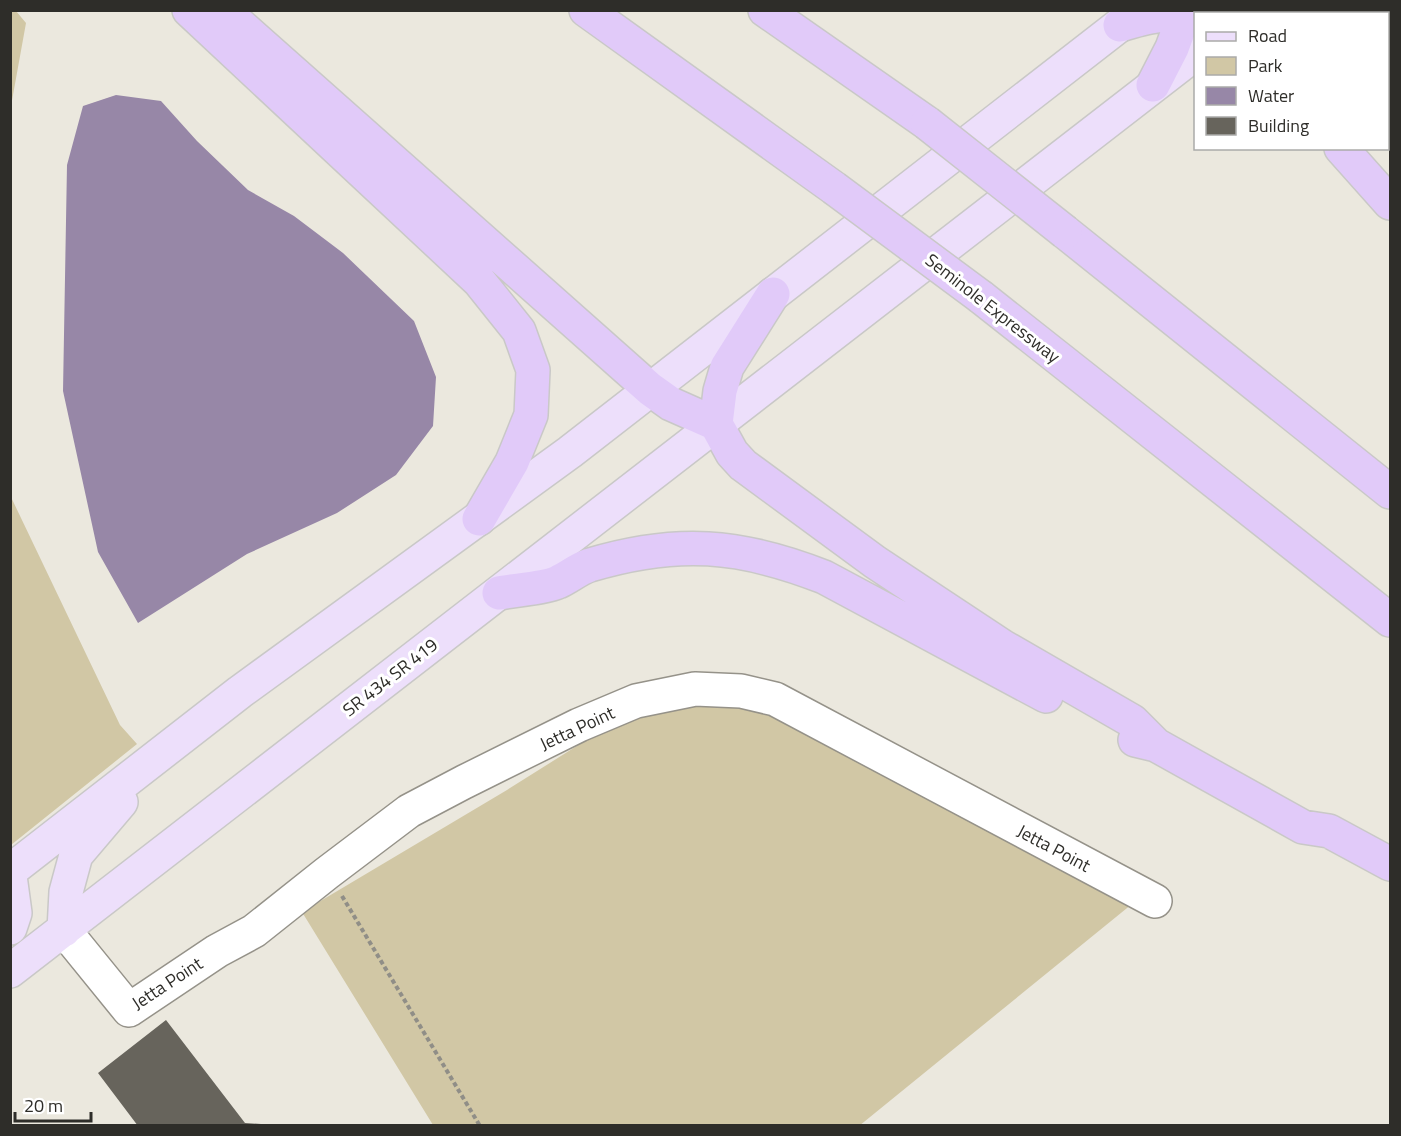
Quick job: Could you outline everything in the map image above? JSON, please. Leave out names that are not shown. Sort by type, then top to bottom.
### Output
[{"type":"highway","points":[[189,10],[479,281],[519,331],[532,370],[531,415],[512,462],[479,519]]},
{"type":"highway","points":[[223,10],[650,389],[671,404],[716,424]]},
{"type":"highway","name":"Seminole Expressway","points":[[586,10],[981,297],[1390,620]]},
{"type":"highway","points":[[765,10],[927,123],[1390,492]]},
{"type":"highway","points":[[1130,18],[1156,14],[1189,15],[1153,85]]},
{"type":"highway","points":[[1343,150],[1390,203]]},
{"type":"highway","points":[[773,294],[727,367],[720,391],[716,424],[732,453],[743,465],[884,568],[966,623],[1131,721],[1156,745],[1303,827],[1329,831],[1390,864]]},
{"type":"highway","points":[[499,592],[556,584],[586,566],[659,549],[727,549],[760,556],[794,565],[824,577],[1124,738],[1156,745]]},
{"type":"highway","points":[[1303,827],[1317,844],[1390,888]]},
{"type":"main road","points":[[10,871],[295,651],[479,519],[650,389],[1130,18]]},
{"type":"main road","name":"SR 434 SR 419","points":[[10,971],[1194,54]]},
{"type":"main road","points":[[64,930],[66,892],[76,855],[163,752]]},
{"type":"main road","points":[[10,876],[15,913],[10,928]]},
{"type":"street","name":"Jetta Point","points":[[64,930],[129,1010],[217,951],[254,931],[409,811],[579,725],[636,701],[695,689],[741,691],[775,699],[1155,902]]},
{"type":"path","points":[[327,873],[480,1125]]},
{"type":"green space","points":[[11,10],[16,11],[26,23],[11,106]]},
{"type":"green space","points":[[10,495],[120,725],[137,744],[11,845]]},
{"type":"green space","points":[[698,703],[741,705],[771,712],[1132,904],[859,1126],[433,1125],[302,912],[507,790],[599,732],[642,715]]},
{"type":"water","points":[[116,95],[161,101],[197,141],[248,190],[294,216],[343,253],[414,321],[436,377],[433,426],[396,475],[337,513],[247,554],[138,623],[98,552],[63,391],[67,165],[83,106]]},
{"type":"building","points":[[166,1020],[245,1123],[261,1124],[261,1126],[138,1126],[98,1073]]}]
